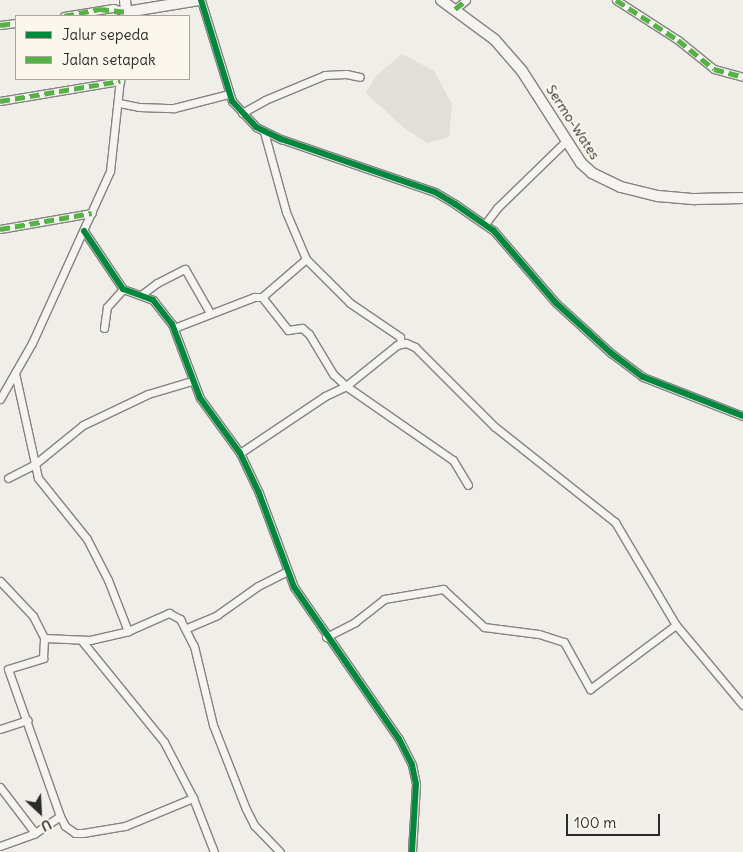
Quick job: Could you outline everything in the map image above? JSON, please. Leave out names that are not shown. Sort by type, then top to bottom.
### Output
[{"type":"main road","points":[[125,0],[126,14],[200,0]]},
{"type":"main road","name":"Sermo-Wates","points":[[441,0],[495,40],[522,70],[567,140],[592,173],[621,186],[658,196],[695,199],[743,198]]},
{"type":"street","points":[[200,0],[229,94],[242,113],[264,132],[435,192],[485,224],[512,249],[556,302],[611,354],[643,376],[743,416]]},
{"type":"street","points":[[455,9],[466,0]]},
{"type":"street","points":[[616,0],[678,40],[714,69],[743,77]]},
{"type":"street","points":[[69,15],[99,9],[126,14]]},
{"type":"street","points":[[0,25],[15,23]]},
{"type":"street","points":[[242,113],[265,100],[326,75],[346,74],[360,77]]},
{"type":"street","points":[[0,101],[120,80],[119,103],[110,171],[84,231],[15,373],[0,399]]},
{"type":"street","points":[[119,103],[139,107],[174,108],[229,94]]},
{"type":"street","points":[[264,132],[286,212],[306,259],[350,303],[400,337],[401,344]]},
{"type":"street","points":[[485,224],[497,208],[567,140]]},
{"type":"street","points":[[0,229],[92,213]]},
{"type":"street","points":[[84,231],[123,288],[158,304],[174,328],[192,381],[211,415],[240,453],[267,510],[287,571],[326,637],[380,709],[412,765],[417,798],[412,852]]},
{"type":"street","points":[[174,328],[254,297],[262,297],[306,259]]},
{"type":"street","points":[[141,295],[157,283],[186,270],[210,313]]},
{"type":"street","points":[[104,328],[107,306],[123,288]]},
{"type":"street","points":[[262,297],[288,330],[302,328],[308,334],[333,374],[346,386],[454,460],[463,472],[463,481],[468,485]]},
{"type":"street","points":[[240,453],[346,386],[401,344],[415,347],[495,427],[615,522],[676,625],[743,705]]},
{"type":"street","points":[[15,373],[38,478],[87,539],[108,580],[128,631]]},
{"type":"street","points":[[8,478],[35,464],[84,425],[148,394],[192,381]]},
{"type":"street","points":[[187,628],[217,616],[258,586],[287,571]]},
{"type":"street","points":[[0,581],[33,616],[44,638],[44,656],[0,672]]},
{"type":"street","points":[[326,637],[355,622],[384,599],[443,589],[484,628],[539,634],[564,642],[590,689],[676,625]]},
{"type":"street","points":[[44,638],[82,641],[128,631],[169,613],[187,628],[194,646],[213,725],[239,791],[254,825],[276,851]]},
{"type":"street","points":[[82,641],[164,742],[193,798],[214,852]]},
{"type":"street","points":[[8,669],[28,720],[60,816],[65,826],[75,833],[125,826],[193,798]]},
{"type":"street","points":[[0,729],[28,720]]},
{"type":"street","points":[[0,787],[35,833]]},
{"type":"street","points":[[0,846],[35,833],[60,816]]},
{"type":"shaded area","points":[[402,54],[434,71],[452,104],[449,137],[427,143],[403,127],[366,93],[376,76]]},
{"type":"marked path","points":[[455,9],[466,0]]},
{"type":"marked path","points":[[616,0],[678,40],[714,69],[743,77]]},
{"type":"marked path","points":[[69,15],[99,9],[126,12]]},
{"type":"marked path","points":[[0,25],[15,23]]},
{"type":"marked path","points":[[0,101],[120,81]]},
{"type":"marked path","points":[[0,229],[92,213]]},
{"type":"cycle path","points":[[201,0],[232,101],[256,127],[281,139],[435,192],[494,231],[556,303],[611,353],[643,377],[743,416]]},
{"type":"cycle path","points":[[84,231],[123,289],[153,300],[172,324],[200,398],[240,453],[259,493],[294,587],[399,739],[412,765],[416,784],[412,852]]}]
